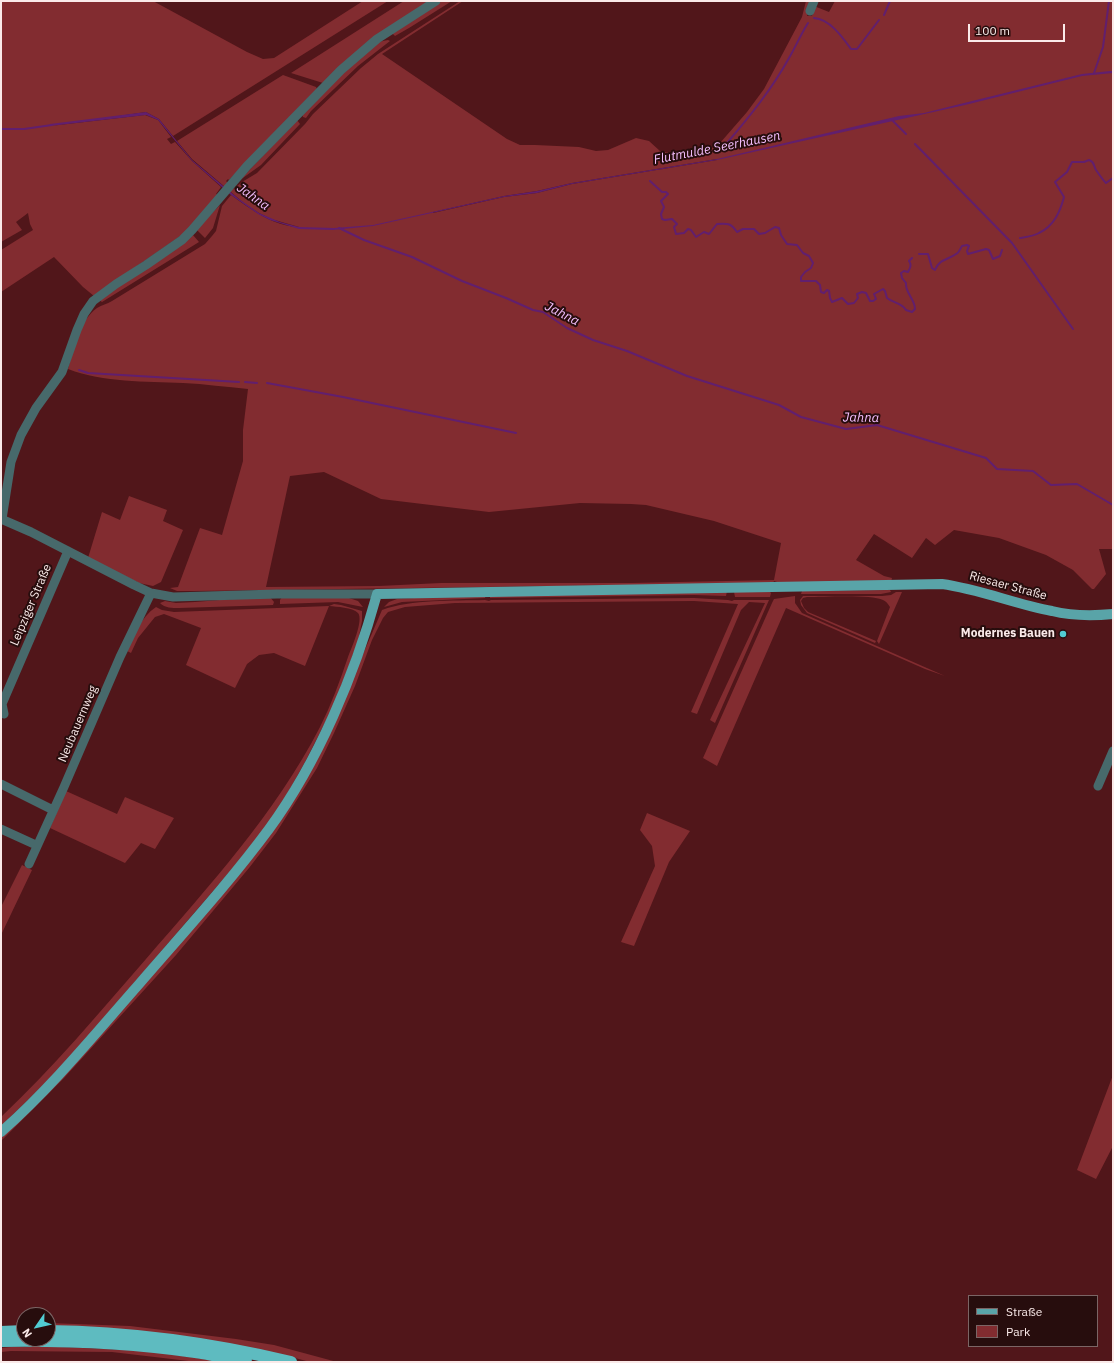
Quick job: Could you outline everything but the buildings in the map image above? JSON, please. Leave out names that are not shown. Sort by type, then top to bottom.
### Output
[{"type":"highway","points":[[1,1332],[16,1331]]},
{"type":"highway","points":[[56,1331],[128,1335],[177,1340],[242,1351],[291,1362]]},
{"type":"highway","points":[[1,1341],[50,1340],[117,1343],[196,1352],[246,1362]]},
{"type":"main road","name":"Riesaer Straße","points":[[377,594],[897,586],[942,584],[952,585],[1051,611],[1079,615],[1113,614]]},
{"type":"main road","points":[[1,1132],[17,1118],[59,1075],[221,889],[269,829],[305,772],[326,731],[346,686],[364,637],[377,594]]},
{"type":"street","points":[[377,594],[277,594],[173,597],[151,593],[31,532],[1,519],[5,469],[20,435],[36,408],[62,372],[77,330],[84,314],[93,301],[182,240],[233,182],[354,57],[377,39],[436,1]]},
{"type":"street","points":[[810,11],[814,1]]},
{"type":"street","name":"Leipziger Straße","points":[[4,714],[2,704],[68,551]]},
{"type":"street","name":"Neubauernweg","points":[[28,864],[120,657],[151,593]]},
{"type":"street","points":[[1098,786],[1113,751]]},
{"type":"street","points":[[1,784],[53,810]]},
{"type":"street","points":[[1,829],[36,845]]},
{"type":"green space","points":[[1,1],[153,1],[247,52],[263,59],[274,58],[363,1],[388,1],[173,136],[159,119],[146,112],[50,126],[145,115],[158,120],[171,137],[167,139],[171,144],[175,142],[192,161],[221,187],[216,194],[218,195],[186,232],[94,296],[83,287],[54,257],[1,292],[1,250],[33,230],[28,213],[16,222],[22,230],[1,242]]},
{"type":"green space","points":[[404,1],[432,1],[323,83],[291,73]]},
{"type":"green space","points":[[442,1],[452,1],[395,36],[393,34],[393,32]]},
{"type":"green space","points":[[460,1],[463,1],[382,54],[507,139],[520,145],[579,147],[596,151],[608,150],[636,138],[649,141],[660,151],[675,154],[697,152],[715,147],[747,112],[764,89],[802,17],[806,1],[811,1],[807,16],[812,16],[814,6],[829,12],[835,1],[1113,1],[1113,549],[1099,549],[1106,574],[1094,589],[1092,589],[1073,570],[1046,555],[999,538],[954,530],[935,545],[926,538],[912,558],[874,534],[856,560],[884,576],[892,578],[891,582],[774,581],[773,583],[195,591],[177,591],[170,588],[178,587],[200,528],[222,535],[243,461],[243,430],[248,389],[191,383],[110,379],[82,374],[68,369],[81,327],[91,313],[97,308],[112,301],[205,244],[216,231],[222,206],[231,195],[263,216],[280,224],[299,227],[271,219],[245,204],[192,159],[177,141],[283,75],[316,87],[317,89],[229,180],[228,179],[226,181],[234,189],[257,173],[313,114],[361,68],[378,54]],"holes":[[[717,159],[572,184],[537,193],[504,197],[433,213],[504,196],[537,191],[572,183]],[[324,472],[381,499],[489,512],[580,503],[631,504],[646,505],[714,521],[781,543],[774,580],[631,583],[441,583],[379,586],[266,587],[290,476]]]},
{"type":"green space","points":[[390,41],[358,66],[311,111],[306,118],[303,117],[302,114],[330,85],[378,42]]},
{"type":"green space","points":[[297,120],[300,124],[261,165],[240,180]]},
{"type":"green space","points":[[220,205],[213,228],[205,238],[196,229]]},
{"type":"green space","points":[[193,235],[199,242],[102,302],[99,300],[190,236]]},
{"type":"green space","points":[[129,496],[167,510],[163,521],[183,530],[161,582],[153,586],[139,583],[88,558],[102,512],[120,520]]},
{"type":"green space","points":[[890,590],[891,592],[881,594],[801,594],[802,591]]},
{"type":"green space","points":[[727,591],[726,596],[694,595],[490,598],[490,594]]},
{"type":"green space","points":[[769,591],[771,593],[770,597],[735,597],[734,592]]},
{"type":"green space","points":[[902,592],[879,644],[877,641],[890,607],[887,603],[877,598],[846,596],[882,596]]},
{"type":"green space","points":[[486,594],[485,598],[402,602],[384,607],[389,602],[397,599]]},
{"type":"green space","points":[[795,596],[795,603],[802,613],[945,676],[925,669],[786,608],[717,766],[703,758],[772,603],[774,599]]},
{"type":"green space","points":[[803,596],[846,596],[807,597],[803,598],[801,601],[804,608],[808,612],[876,641],[875,643],[807,613],[801,605],[800,600]]},
{"type":"green space","points":[[270,597],[274,602],[273,605],[171,608],[160,603],[165,601],[176,603]]},
{"type":"green space","points":[[282,597],[349,598],[358,601],[363,607],[338,602],[280,604]]},
{"type":"green space","points":[[694,598],[732,601],[769,600],[715,723],[710,720],[765,603],[749,602],[741,610],[697,714],[691,712],[738,604],[694,601],[455,603],[405,607],[388,612],[383,618],[372,640],[355,686],[317,768],[276,833],[249,868],[176,955],[64,1078],[1,1141],[1,1135],[225,890],[330,731],[382,610],[394,606],[419,602]]},
{"type":"green space","points":[[334,604],[341,605],[362,611],[362,621],[358,641],[334,705],[282,803],[238,862],[57,1072],[1,1126],[1,1117],[75,1040],[170,932],[240,848],[283,790],[320,727],[332,702],[358,628],[358,613],[344,608],[329,606]]},
{"type":"green space","points":[[329,606],[305,666],[274,653],[259,655],[247,664],[235,688],[186,665],[201,628],[164,614],[155,617],[138,638],[131,653],[127,651],[142,621],[150,611],[156,607],[162,610],[174,612]]},
{"type":"green space","points":[[66,791],[117,814],[125,797],[174,818],[155,849],[141,843],[125,863],[50,828]]},
{"type":"green space","points":[[647,813],[690,831],[669,862],[634,946],[621,942],[655,866],[652,846],[640,830]]},
{"type":"green space","points":[[22,865],[32,870],[1,935],[1,907]]},
{"type":"green space","points":[[1113,1075],[1113,1146],[1096,1179],[1077,1170]]},
{"type":"green space","points":[[56,1323],[130,1326],[236,1339],[274,1345],[337,1362],[310,1362],[295,1358],[56,1327]]},
{"type":"green space","points":[[60,1347],[150,1351],[223,1362],[197,1362],[112,1352],[1,1352],[1,1348]]},
{"type":"shaded area","points":[[1113,71],[1113,73],[1082,76],[965,105],[717,160],[572,184],[537,193],[504,197],[373,226],[333,230],[299,229],[270,220],[258,214],[231,195],[192,161],[158,120],[146,115],[50,126],[50,124],[146,112],[159,119],[192,160],[239,199],[259,213],[280,222],[299,227],[334,228],[373,225],[504,196],[537,191],[572,183],[717,159],[899,116],[924,113],[1082,74]]},
{"type":"waterway","points":[[884,15],[890,1]]},
{"type":"waterway","points":[[1094,73],[1103,47],[1109,1]]},
{"type":"waterway","points":[[814,18],[820,19],[831,25],[851,49],[857,49],[879,20]]},
{"type":"waterway","name":"Flutmulde Seerhausen","points":[[727,143],[775,81],[808,23]]},
{"type":"waterway","points":[[892,120],[906,134]]},
{"type":"waterway","name":"Jahna","points":[[1,129],[24,129],[52,125]]},
{"type":"waterway","points":[[915,144],[1012,243],[1073,329]]},
{"type":"waterway","points":[[1020,238],[1039,233],[1049,227],[1056,218],[1064,197],[1055,182],[1067,172],[1072,162],[1084,162],[1089,160],[1093,163],[1096,170],[1106,183],[1113,178]]},
{"type":"waterway","points":[[650,181],[662,192],[666,192],[668,194],[661,201],[664,207],[661,214],[662,219],[672,219],[677,224],[674,227],[676,234],[684,233],[688,229],[691,230],[696,237],[704,232],[709,234],[717,224],[731,225],[737,232],[743,229],[754,229],[759,234],[765,233],[775,227],[779,228],[781,235],[787,244],[797,245],[803,253],[809,256],[813,263],[811,268],[801,277],[801,281],[816,281],[820,285],[821,292],[824,293],[827,290],[829,291],[832,302],[842,298],[848,304],[854,303],[858,298],[857,294],[862,292],[866,293],[870,301],[873,301],[876,299],[874,294],[883,289],[887,298],[912,312],[915,309],[915,305],[907,290],[906,283],[902,278],[901,273],[904,271],[908,272],[911,265],[909,261],[912,258]]},
{"type":"waterway","name":"Jahna","points":[[339,228],[364,240],[412,257],[462,281],[533,310],[543,312],[567,328],[593,340],[627,351],[687,376],[779,405],[801,417],[846,429],[877,425],[986,458],[997,469],[1033,471],[1051,485],[1077,484],[1113,505]]},
{"type":"waterway","points":[[919,254],[928,254],[932,268],[935,270],[941,262],[958,253],[962,246],[969,246],[967,251],[968,254],[986,249],[989,250],[993,259],[1000,256],[1002,250]]},
{"type":"waterway","points":[[79,370],[88,373],[239,382]]},
{"type":"waterway","points":[[245,382],[257,383]]},
{"type":"waterway","points":[[267,383],[343,397],[516,433]]},
{"type":"place","name":"Modernes Bauen","points":[[1063,634]]}]
